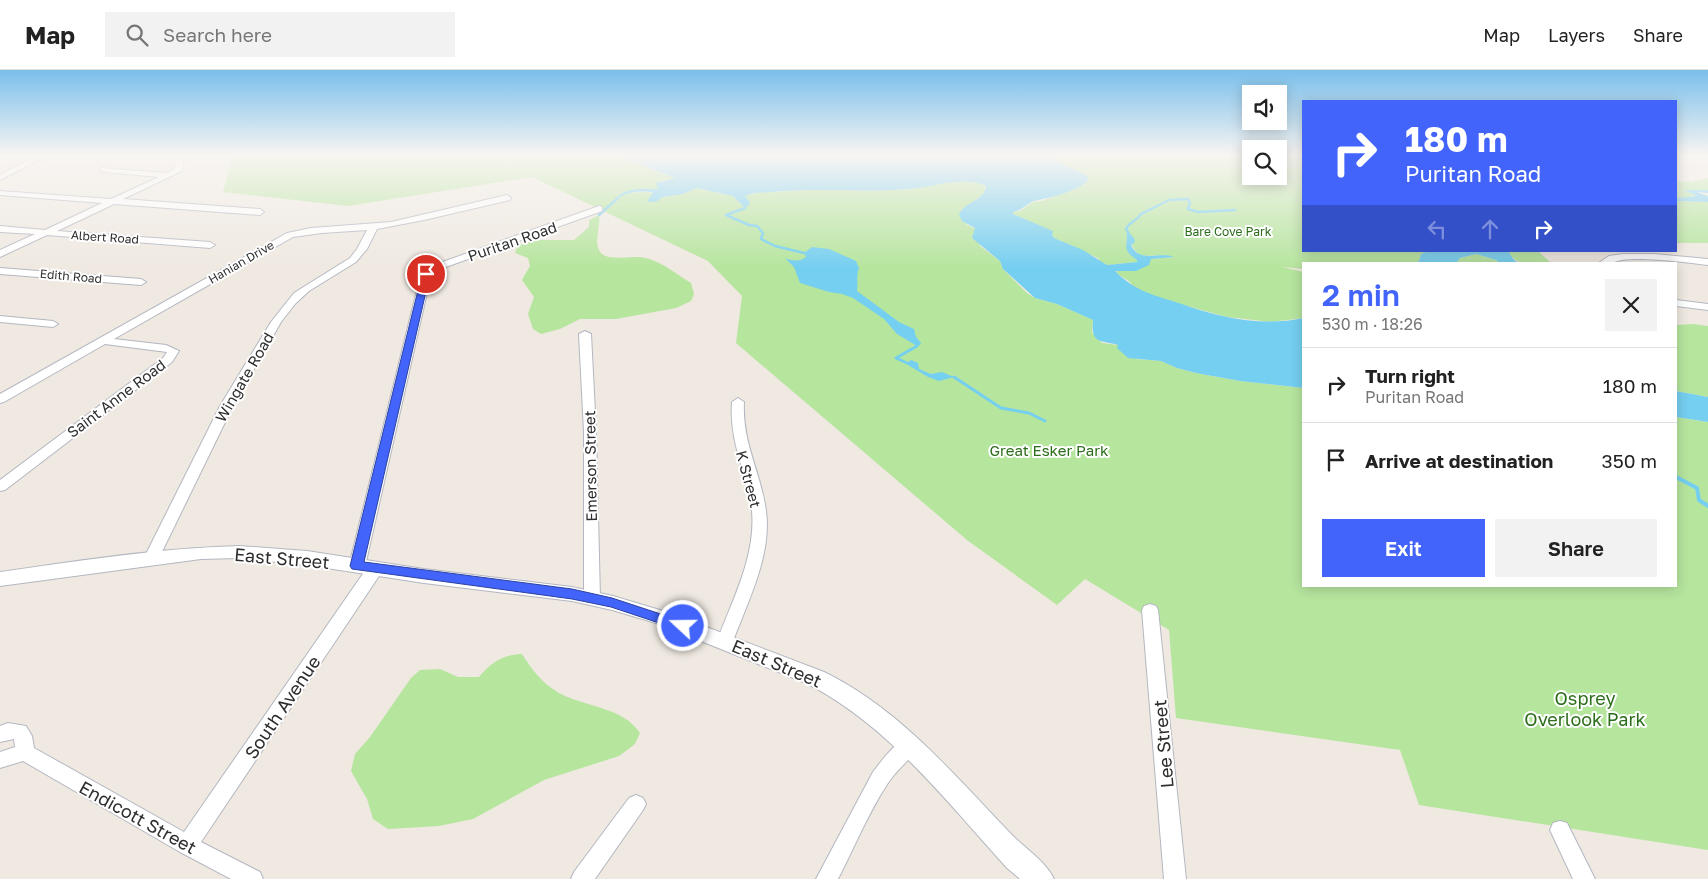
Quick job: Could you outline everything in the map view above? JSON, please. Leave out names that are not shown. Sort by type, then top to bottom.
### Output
[{"type":"street","points":[[0,193],[260,212]]},
{"type":"street","points":[[0,254],[132,193]]},
{"type":"street","name":"Hanian Drive","points":[[0,399],[290,235],[323,229],[373,228],[507,198]]},
{"type":"street","name":"Puritan Road","points":[[366,567],[426,274],[440,266],[599,209]]},
{"type":"street","name":"Wingate Road","points":[[152,558],[178,500],[214,429],[276,322],[292,301],[308,286],[354,259],[363,248],[373,228]]},
{"type":"street","name":"Albert Road","points":[[0,229],[210,245]]},
{"type":"street","points":[[1605,262],[1608,259],[1625,256],[1708,262]]},
{"type":"street","name":"Edith Road","points":[[0,270],[141,282]]},
{"type":"street","points":[[1677,303],[1708,307]]},
{"type":"street","points":[[0,319],[53,324]]},
{"type":"street","name":"Emerson Street","points":[[584,334],[590,432],[592,598]]},
{"type":"street","name":"Saint Anne Road","points":[[0,487],[168,360],[173,351],[166,348],[104,341]]},
{"type":"street","name":"K Street","points":[[725,641],[749,574],[760,525],[757,501],[738,436],[736,416],[738,402]]},
{"type":"street","name":"East Street","points":[[0,579],[152,558],[201,553],[239,552],[307,558],[542,589],[592,598],[663,618],[790,667],[840,690],[893,729],[910,745],[1011,852],[1040,879]]},
{"type":"street","name":"South Avenue","points":[[187,845],[366,567]]},
{"type":"street","name":"Lee Street","points":[[1150,610],[1175,879]]},
{"type":"street","points":[[0,734],[8,731],[19,731],[23,736],[25,752],[0,760]]},
{"type":"street","points":[[828,879],[880,778],[892,762],[910,745]]},
{"type":"street","name":"Endicott Street","points":[[25,752],[187,845],[252,879]]},
{"type":"street","points":[[582,879],[636,804]]},
{"type":"street","points":[[1560,830],[1584,879]]},
{"type":"green space","points":[[230,193],[432,193],[348,206]]},
{"type":"green space","points":[[565,193],[650,193],[662,197],[686,193],[718,193],[733,196],[745,208],[750,202],[745,196],[756,193],[984,193],[961,210],[967,225],[976,229],[980,246],[1000,261],[1003,269],[1027,293],[1035,298],[1057,304],[1093,320],[1092,332],[1102,343],[1118,345],[1136,359],[1161,361],[1196,373],[1240,381],[1302,388],[1302,587],[1677,587],[1677,417],[1708,422],[1708,850],[1419,805],[1400,750],[1176,718],[1169,630],[1085,579],[1057,605],[967,540],[736,343],[742,296],[708,261]]},
{"type":"green space","name":"Bare Cove Park","points":[[1064,193],[1302,193],[1302,252],[1426,252],[1421,254],[1417,262],[1302,262],[1302,269],[1282,267],[1302,272],[1302,318],[1271,322],[1227,317],[1151,296],[1133,287],[1130,282],[1115,272],[1120,270],[1137,270],[1146,265],[1151,259],[1173,257],[1142,256],[1138,254],[1130,242],[1126,230],[1127,249],[1137,262],[1107,265],[1098,258],[1054,238],[1040,226],[1013,214],[1013,212],[1020,211],[1033,202],[1042,201]]},
{"type":"green space","points":[[1677,193],[1690,193],[1698,196],[1677,198]]},
{"type":"green space","points":[[1677,201],[1708,202],[1708,243],[1677,243]]},
{"type":"green space","points":[[599,215],[597,242],[602,254],[617,258],[647,258],[660,263],[691,283],[694,294],[691,301],[676,308],[616,319],[580,319],[560,329],[541,334],[533,329],[528,314],[534,297],[522,280],[530,266],[528,258],[515,253],[518,245],[537,240],[574,240],[589,227],[589,220]]},
{"type":"green space","points":[[1509,252],[1539,252],[1550,262],[1519,262]]},
{"type":"green space","points":[[1476,254],[1498,262],[1457,262],[1460,258]]},
{"type":"green space","points":[[1677,325],[1708,326],[1708,397],[1677,391]]},
{"type":"green space","points":[[522,654],[538,676],[559,693],[614,713],[633,724],[640,733],[635,744],[619,756],[544,780],[473,819],[439,826],[388,829],[373,819],[367,799],[351,771],[355,754],[370,737],[411,678],[420,670],[440,669],[458,677],[479,677],[498,660]]},
{"type":"water","points":[[624,193],[632,193],[617,197]]},
{"type":"water","points":[[653,193],[686,193],[662,197],[657,201],[647,201]]},
{"type":"water","points":[[718,193],[759,193],[745,196],[750,202],[745,208],[733,196]]},
{"type":"water","points":[[983,193],[1066,193],[1034,201],[1013,212],[1013,214],[1053,231],[1052,235],[1054,238],[1083,250],[1107,265],[1137,262],[1128,252],[1126,246],[1126,229],[1134,238],[1135,242],[1131,245],[1139,254],[1144,256],[1174,257],[1151,259],[1149,265],[1136,271],[1115,271],[1130,284],[1154,295],[1242,320],[1273,322],[1302,318],[1302,388],[1240,381],[1196,373],[1161,361],[1128,358],[1117,348],[1118,345],[1098,340],[1093,333],[1093,320],[1057,304],[1035,298],[1003,269],[1000,261],[972,238],[975,228],[962,221],[959,215],[965,207]]},
{"type":"water","points":[[1690,193],[1708,196],[1708,202],[1677,201],[1677,198],[1697,196]]},
{"type":"water","points":[[812,247],[829,249],[856,261],[859,268],[857,291],[899,322],[914,329],[916,337],[921,343],[920,345],[917,346],[897,334],[884,319],[853,298],[800,283],[794,267],[785,258],[801,260],[806,257],[804,253]]},
{"type":"water","points":[[1426,252],[1509,252],[1518,262],[1498,262],[1476,254],[1460,258],[1457,262],[1417,262],[1421,254]]},
{"type":"water","points":[[911,360],[918,363],[919,369],[931,374],[942,372],[954,377],[939,381],[928,377],[908,365],[907,363]]},
{"type":"water","points":[[1677,391],[1708,397],[1708,422],[1677,417]]},
{"type":"waterway","points":[[599,215],[618,198]]},
{"type":"waterway","points":[[1128,232],[1126,229],[1128,226],[1141,214],[1169,200],[1188,199],[1190,203],[1188,209],[1198,212],[1235,210]]},
{"type":"waterway","points":[[745,208],[726,215],[749,225],[757,226],[763,233],[761,239],[775,246],[804,253]]},
{"type":"waterway","points":[[907,363],[896,358],[917,346]]},
{"type":"waterway","points":[[954,377],[1001,408],[1029,413],[1045,421]]},
{"type":"waterway","points":[[1677,478],[1697,488],[1699,500],[1708,506]]},
{"type":"route","points":[[426,274],[422,284],[404,370],[357,566],[572,594],[612,603],[683,626]]},
{"type":"park label","name":"Great Esker Park","points":[[1049,450]]},
{"type":"park label","name":"Osprey Overlook Park","points":[[1585,708]]}]
